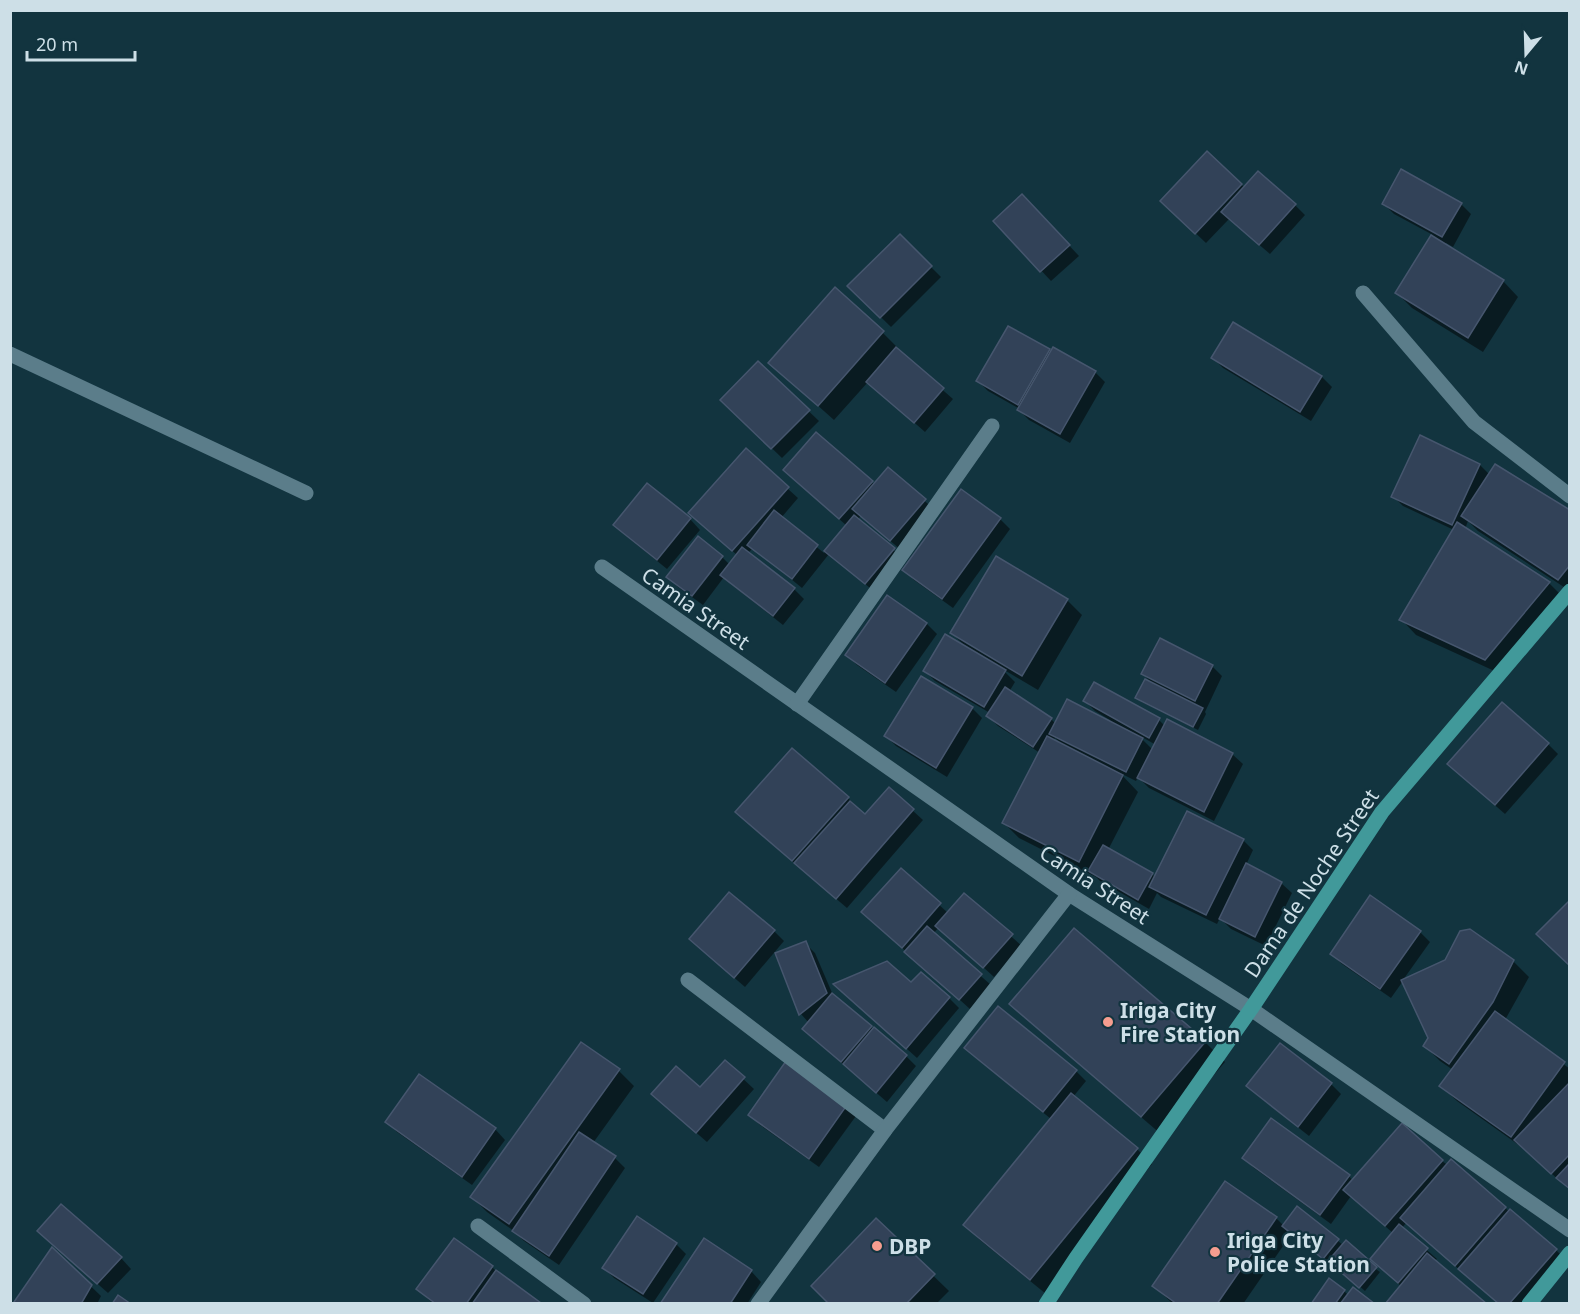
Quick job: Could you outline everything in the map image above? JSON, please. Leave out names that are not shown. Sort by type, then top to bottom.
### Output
[{"type":"main road","name":"Dama de Noche Street","points":[[1046,1304],[1251,1009],[1382,812],[1569,591]]},
{"type":"main road","points":[[1529,1304],[1569,1252]]},
{"type":"street","points":[[1363,293],[1474,422],[1569,496]]},
{"type":"street","points":[[10,354],[306,493]]},
{"type":"street","points":[[797,704],[992,426]]},
{"type":"street","name":"Camia Street","points":[[602,567],[1069,894],[1251,1009],[1569,1230]]},
{"type":"street","points":[[758,1304],[885,1130],[1069,894]]},
{"type":"street","points":[[688,980],[885,1130]]},
{"type":"street","points":[[478,1226],[584,1304]]},
{"type":"building","points":[[1207,151],[1242,184],[1195,234],[1160,201]]},
{"type":"building","points":[[1401,169],[1462,203],[1442,237],[1382,204]]},
{"type":"building","points":[[1258,171],[1296,204],[1259,245],[1221,212]]},
{"type":"building","points":[[1022,194],[1070,245],[1040,272],[993,221]]},
{"type":"building","points":[[900,234],[932,266],[880,318],[847,286]]},
{"type":"building","points":[[1431,235],[1504,280],[1468,338],[1395,293]]},
{"type":"building","points":[[835,287],[884,331],[818,406],[768,363]]},
{"type":"building","points":[[1233,322],[1322,376],[1300,412],[1211,358]]},
{"type":"building","points":[[1008,326],[1050,349],[1018,405],[976,381]]},
{"type":"building","points":[[896,347],[944,388],[914,423],[866,382]]},
{"type":"building","points":[[1053,347],[1096,371],[1060,434],[1017,410]]},
{"type":"building","points":[[758,361],[810,410],[771,449],[720,400]]},
{"type":"building","points":[[816,432],[873,481],[839,519],[783,470]]},
{"type":"building","points":[[1420,435],[1480,464],[1452,525],[1391,497]]},
{"type":"building","points":[[746,448],[789,487],[732,551],[688,513]]},
{"type":"building","points":[[1495,464],[1570,510],[1570,565],[1558,580],[1461,516]]},
{"type":"building","points":[[888,467],[926,499],[890,541],[852,509]]},
{"type":"building","points":[[647,483],[691,518],[657,560],[613,525]]},
{"type":"building","points":[[961,489],[1001,518],[942,599],[902,570]]},
{"type":"building","points":[[774,510],[818,545],[792,579],[747,545]]},
{"type":"building","points":[[854,515],[895,548],[865,584],[824,551]]},
{"type":"building","points":[[1457,522],[1550,582],[1485,660],[1399,620]]},
{"type":"building","points":[[698,536],[723,556],[692,596],[666,577]]},
{"type":"building","points":[[742,547],[795,588],[773,616],[720,575]]},
{"type":"building","points":[[996,556],[1068,599],[1022,676],[950,633]]},
{"type":"building","points":[[887,595],[927,623],[885,683],[845,655]]},
{"type":"building","points":[[945,634],[1006,670],[984,707],[923,671]]},
{"type":"building","points":[[1160,638],[1213,665],[1195,701],[1141,674]]},
{"type":"building","points":[[921,676],[973,707],[936,768],[884,736]]},
{"type":"building","points":[[1145,679],[1203,708],[1193,727],[1135,698]]},
{"type":"building","points":[[1094,682],[1160,718],[1149,738],[1083,701]]},
{"type":"building","points":[[1005,687],[1052,718],[1033,747],[986,716]]},
{"type":"building","points":[[1067,699],[1143,738],[1126,772],[1049,734]]},
{"type":"building","points":[[1502,702],[1549,743],[1495,805],[1447,764]]},
{"type":"building","points":[[1167,719],[1233,753],[1204,812],[1137,778]]},
{"type":"building","points":[[1047,736],[1123,775],[1079,862],[1002,823]]},
{"type":"building","points":[[792,748],[849,797],[792,861],[735,812]]},
{"type":"building","points":[[889,787],[914,809],[836,899],[794,863],[850,801],[865,814]]},
{"type":"building","points":[[1187,811],[1244,839],[1206,915],[1149,887]]},
{"type":"building","points":[[1103,845],[1153,873],[1138,900],[1088,871]]},
{"type":"building","points":[[1246,863],[1282,882],[1255,937],[1219,919]]},
{"type":"building","points":[[901,868],[941,903],[902,948],[861,912]]},
{"type":"building","points":[[729,892],[775,930],[734,978],[689,939]]},
{"type":"building","points":[[964,893],[1013,934],[983,968],[935,926]]},
{"type":"building","points":[[1370,895],[1421,931],[1380,989],[1330,954]]},
{"type":"building","points":[[1570,900],[1570,966],[1536,934]]},
{"type":"building","points":[[927,926],[982,974],[959,1000],[904,952]]},
{"type":"building","name":"Iriga City Fire Station","points":[[1074,928],[1206,1041],[1141,1117],[1009,1004]]},
{"type":"building","points":[[1470,929],[1514,960],[1493,1002],[1449,1064],[1423,1046],[1428,1038],[1401,980],[1445,960],[1460,931]]},
{"type":"building","points":[[806,941],[827,993],[799,1015],[775,953]]},
{"type":"building","points":[[887,961],[911,982],[921,972],[950,997],[906,1049],[833,984]]},
{"type":"building","points":[[832,993],[872,1026],[841,1062],[802,1029]]},
{"type":"building","points":[[998,1006],[1077,1070],[1043,1112],[964,1048]]},
{"type":"building","points":[[1495,1011],[1565,1062],[1511,1137],[1439,1086]]},
{"type":"building","points":[[874,1027],[907,1055],[876,1093],[843,1064]]},
{"type":"building","points":[[581,1042],[620,1069],[509,1224],[470,1197]]},
{"type":"building","points":[[1280,1043],[1332,1083],[1298,1127],[1246,1086]]},
{"type":"building","points":[[725,1060],[745,1077],[696,1133],[651,1094],[676,1066],[700,1087]]},
{"type":"building","points":[[786,1061],[847,1105],[809,1159],[748,1115]]},
{"type":"building","points":[[419,1074],[496,1128],[462,1177],[385,1122]]},
{"type":"building","points":[[1570,1082],[1570,1154],[1551,1174],[1514,1140]]},
{"type":"building","points":[[1071,1093],[1138,1148],[1030,1280],[963,1225]]},
{"type":"building","points":[[1271,1118],[1350,1175],[1320,1215],[1242,1158]]},
{"type":"building","points":[[1402,1123],[1443,1160],[1385,1226],[1343,1190]]},
{"type":"building","points":[[579,1132],[616,1156],[549,1256],[512,1231]]},
{"type":"building","points":[[1451,1159],[1506,1207],[1455,1266],[1400,1218]]},
{"type":"building","points":[[1570,1163],[1570,1189],[1556,1178]]},
{"type":"building","name":"Iriga City Police Station","points":[[1225,1181],[1277,1217],[1217,1304],[1177,1304],[1152,1286]]},
{"type":"building","points":[[61,1204],[122,1257],[97,1284],[37,1231]]},
{"type":"building","points":[[1297,1206],[1339,1239],[1323,1259],[1282,1226]]},
{"type":"building","points":[[1510,1209],[1557,1249],[1509,1304],[1499,1304],[1458,1269]]},
{"type":"building","points":[[637,1216],[677,1243],[643,1294],[602,1268]]},
{"type":"building","name":"DBP","points":[[876,1218],[935,1274],[906,1304],[829,1304],[811,1286]]},
{"type":"building","points":[[1399,1224],[1428,1248],[1398,1283],[1370,1259]]},
{"type":"building","points":[[454,1238],[493,1266],[466,1304],[436,1304],[416,1289]]},
{"type":"building","points":[[704,1238],[752,1270],[730,1304],[660,1304]]},
{"type":"building","points":[[1346,1240],[1377,1267],[1359,1288],[1328,1261]]},
{"type":"building","points":[[52,1247],[92,1285],[81,1304],[16,1304],[14,1302]]},
{"type":"building","points":[[1427,1253],[1487,1304],[1385,1304]]},
{"type":"building","points":[[496,1270],[541,1303],[472,1304]]},
{"type":"building","points":[[1329,1278],[1345,1290],[1335,1304],[1311,1304]]},
{"type":"building","points":[[1353,1287],[1375,1304],[1340,1304]]},
{"type":"building","points":[[118,1295],[131,1304],[112,1304]]},
{"type":"place","name":"Iriga City Fire Station","points":[[1108,1022]]},
{"type":"place","name":"DBP","points":[[877,1246]]},
{"type":"place","name":"Iriga City Police Station","points":[[1215,1252]]}]
